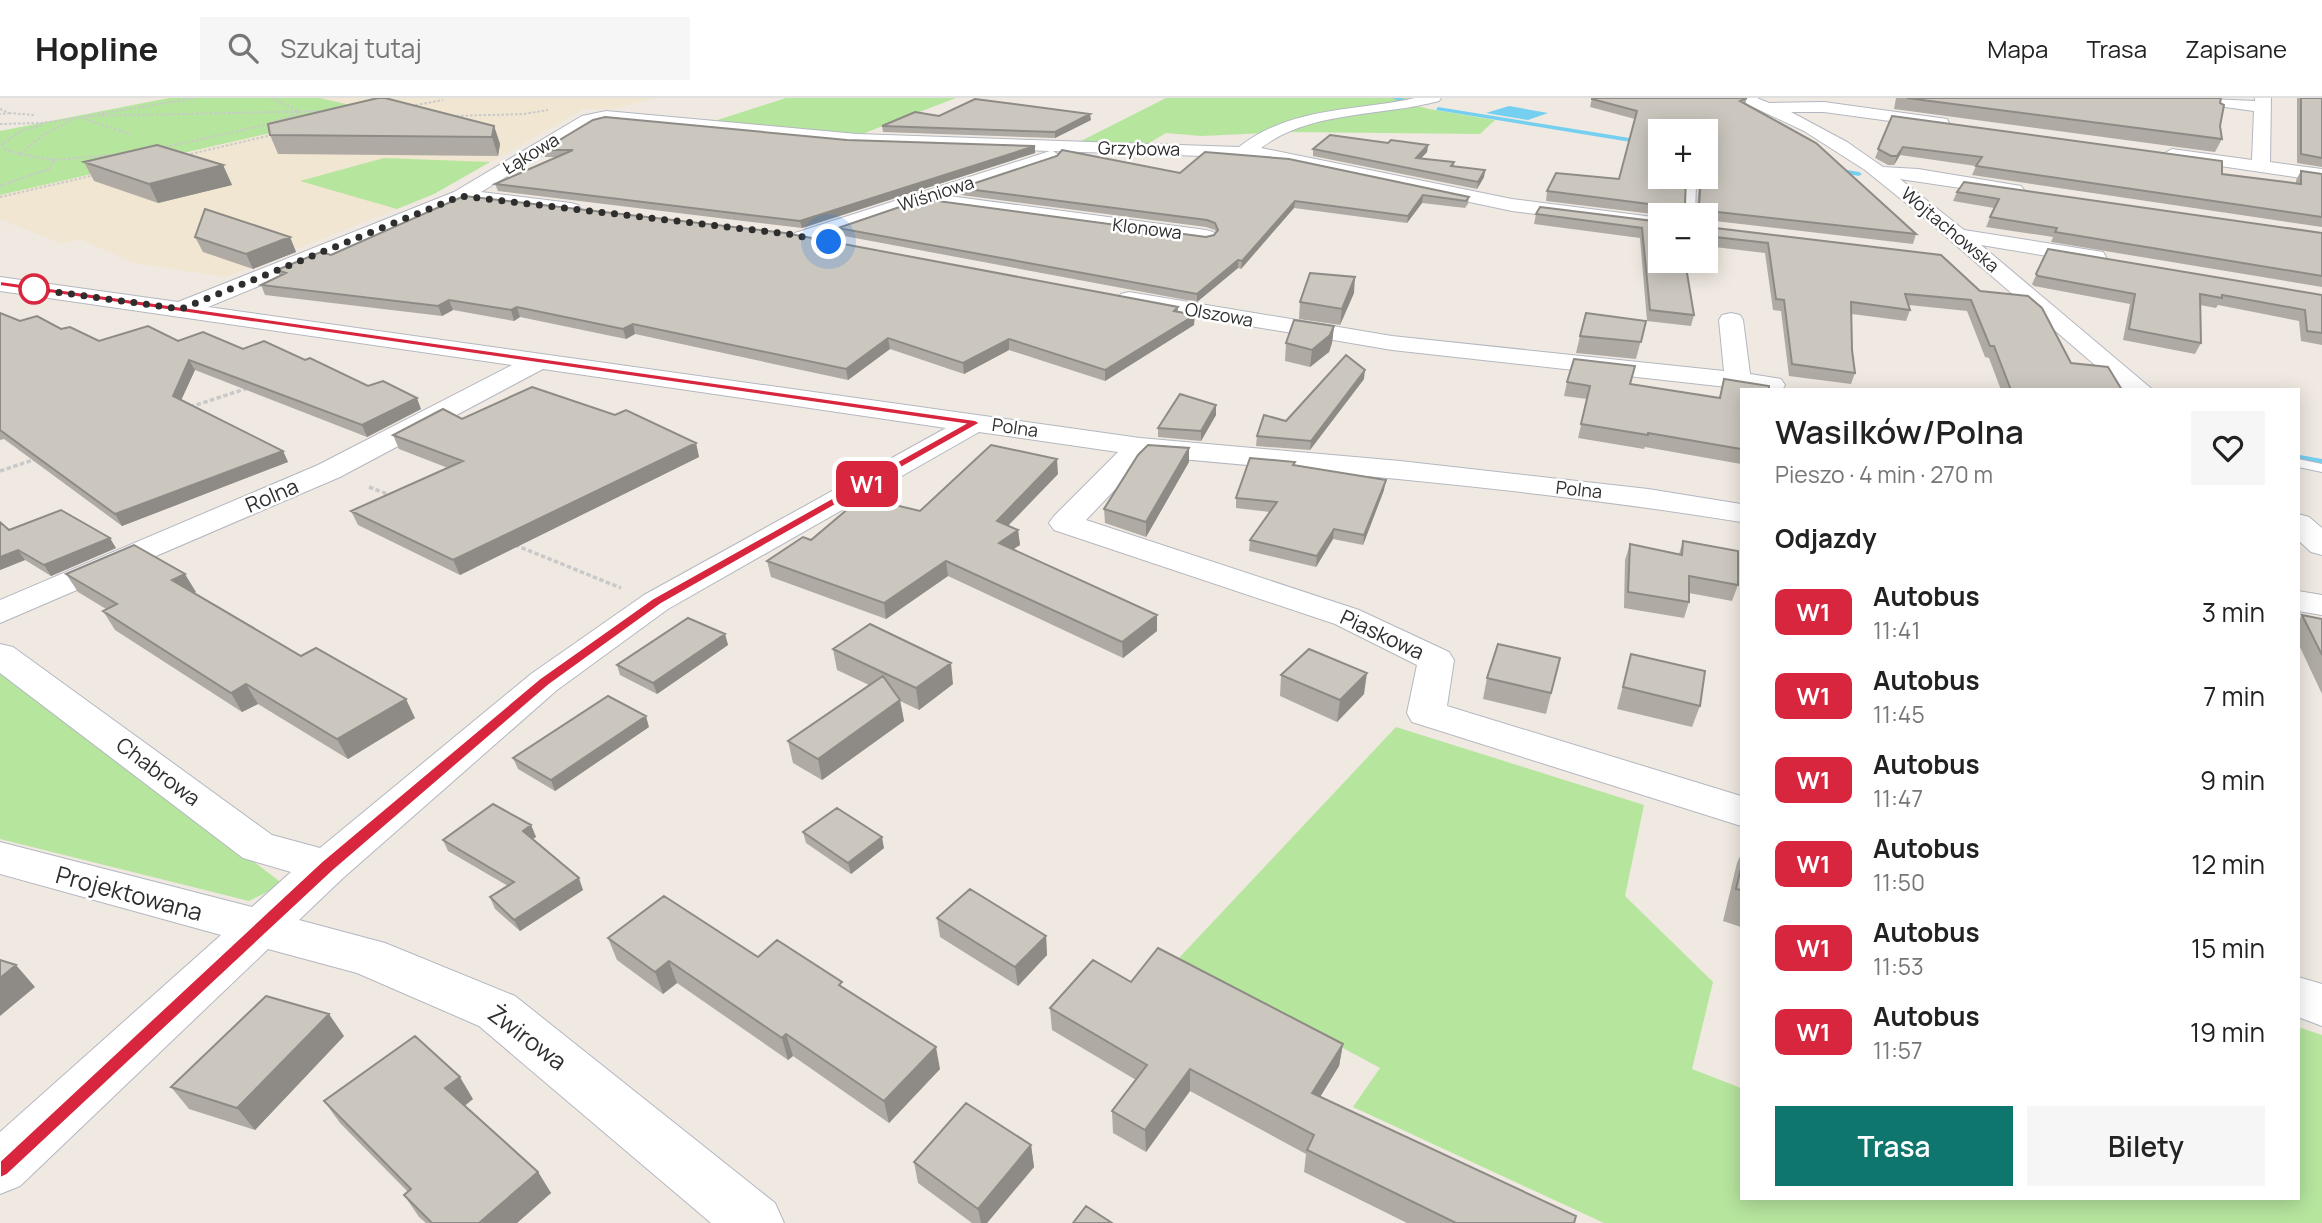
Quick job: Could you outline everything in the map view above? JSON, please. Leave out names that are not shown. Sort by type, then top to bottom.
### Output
[{"type":"street","points":[[1253,152],[1277,129],[1433,98]]},
{"type":"street","name":"Wojtachowska","points":[[1742,98],[1771,107],[1825,135],[1880,173],[2138,388]]},
{"type":"street","points":[[2196,98],[2262,102],[2261,166]]},
{"type":"street","points":[[1771,107],[1846,104],[1964,126]]},
{"type":"street","name":"Grzybowa","points":[[611,116],[857,139],[1070,149],[1253,152],[1512,205],[1648,222]]},
{"type":"street","name":"Łąkowa","points":[[181,309],[461,196],[588,120],[611,116]]},
{"type":"street","name":"Wiśniowa","points":[[802,237],[1070,149]]},
{"type":"street","points":[[2154,152],[2322,175]]},
{"type":"street","points":[[1880,173],[1918,175],[2039,193]]},
{"type":"street","points":[[461,196],[597,212]]},
{"type":"street","name":"Klonowa","points":[[922,198],[1206,236]]},
{"type":"street","points":[[774,233],[843,245]]},
{"type":"street","points":[[1958,236],[2122,262]]},
{"type":"street","points":[[1952,258],[1986,260]]},
{"type":"street","name":"Polna","points":[[0,284],[1140,447],[1441,475],[1648,498],[1740,513]]},
{"type":"street","name":"Olszowa","points":[[1113,296],[1392,343],[1772,385]]},
{"type":"street","points":[[1731,320],[1738,380]]},
{"type":"street","name":"Rolna","points":[[0,613],[329,471],[537,362]]},
{"type":"street","points":[[0,1168],[327,866],[544,682],[656,602],[975,423]]},
{"type":"street","name":"Piaskowa","points":[[1140,447],[1065,523],[1347,617],[1436,660],[1426,713],[1740,811]]},
{"type":"street","points":[[2300,526],[2322,545]]},
{"type":"street","points":[[2300,601],[2322,605]]},
{"type":"street","name":"Chabrowa","points":[[0,655],[258,847],[327,866]]},
{"type":"street","name":"Projektowana","points":[[0,858],[258,929]]},
{"type":"street","name":"Żwirowa","points":[[258,929],[368,957],[497,1011],[755,1223]]},
{"type":"street","points":[[2300,998],[2322,1005]]},
{"type":"lane","points":[[2300,463],[2322,468]]},
{"type":"path","points":[[88,117],[196,98]]},
{"type":"path","points":[[272,98],[301,112]]},
{"type":"path","points":[[405,107],[443,100]]},
{"type":"path","points":[[0,109],[9,113]]},
{"type":"path","points":[[444,116],[524,114],[550,110]]},
{"type":"path","points":[[0,124],[42,123],[80,117],[228,111],[334,111]]},
{"type":"path","points":[[156,149],[265,125],[301,112]]},
{"type":"path","points":[[0,114],[35,115]]},
{"type":"path","points":[[19,154],[45,134],[80,117]]},
{"type":"path","points":[[122,154],[54,160],[19,154],[5,149],[2,144],[21,131],[80,117],[130,134]]},
{"type":"path","points":[[175,157],[283,132]]},
{"type":"path","points":[[0,186],[49,169],[54,160]]},
{"type":"path","points":[[0,197],[94,176]]},
{"type":"path","points":[[189,407],[254,386]]},
{"type":"path","points":[[0,471],[47,455]]},
{"type":"path","points":[[329,471],[392,496]]},
{"type":"path","points":[[505,541],[656,602]]},
{"type":"shaded area","points":[[320,98],[655,98],[613,109],[584,109],[434,194],[226,277],[134,263],[79,239],[62,244],[0,219],[0,195],[369,111]]},
{"type":"green space","points":[[169,98],[320,98],[371,110],[0,195],[0,131]]},
{"type":"green space","points":[[786,98],[956,98],[862,134],[708,123]]},
{"type":"green space","points":[[1166,98],[1411,98],[1398,101],[1495,120],[1480,134],[1291,132],[1201,136],[1166,133],[1144,146],[1073,145]]},
{"type":"green space","points":[[384,158],[490,162],[434,194],[397,209],[300,181]]},
{"type":"green space","points":[[0,667],[283,884],[249,901],[0,839]]},
{"type":"green space","points":[[1396,727],[1644,805],[1625,896],[1713,982],[1692,1069],[1740,1088],[1740,1200],[2300,1200],[2300,1028],[2322,1035],[2322,1223],[1604,1223],[1353,1107],[1380,1068],[1178,959]]},
{"type":"water","points":[[1509,106],[1548,113],[1528,120],[1486,113]]},
{"type":"building","points":[[378,98],[494,126],[492,137],[270,135],[268,124]]},
{"type":"building","points":[[1592,98],[1747,98],[1740,101],[1816,143],[1916,234],[1718,212],[1718,203],[1699,203],[1700,189],[1718,189],[1718,119],[1648,119],[1648,189],[1686,189],[1685,203],[1648,204],[1547,191],[1556,173],[1619,179],[1637,111]]},
{"type":"building","points":[[1907,98],[2221,98],[2220,103],[2224,105],[2220,126],[2222,139]]},
{"type":"building","points":[[2301,98],[2322,98],[2322,158],[2301,154]]},
{"type":"building","points":[[975,99],[1090,114],[1055,132],[882,126],[915,112],[939,116]]},
{"type":"building","points":[[1892,116],[2222,161],[2222,174],[2301,184],[2301,171],[2322,174],[2322,217],[1976,166],[1982,157],[1903,147],[1897,156],[1891,156],[1878,149]]},
{"type":"building","points":[[605,117],[847,140],[1035,146],[800,221],[495,184],[573,150],[543,150],[593,120]]},
{"type":"building","points":[[1330,135],[1428,145],[1416,158],[1454,162],[1451,166],[1485,170],[1478,182],[1313,149]]},
{"type":"building","points":[[157,145],[223,165],[149,184],[84,162]]},
{"type":"building","points":[[1062,150],[1180,173],[1205,152],[1289,159],[1469,197],[1466,201],[1423,195],[1408,216],[1295,201],[1242,261],[1238,260],[1197,294],[838,228],[923,199],[1206,237],[1214,235],[1218,230],[1215,223],[1207,220],[960,188],[1057,156]]},
{"type":"building","points":[[1964,182],[2322,233],[2322,276],[2055,232],[2057,228],[1990,217],[1999,199],[1957,192]]},
{"type":"building","points":[[464,196],[785,233],[1178,307],[1174,311],[1195,315],[1105,370],[1009,339],[963,363],[888,338],[846,369],[633,324],[623,329],[517,307],[511,310],[449,300],[438,306],[261,285],[286,273],[277,270],[321,252],[331,255]]},
{"type":"building","points":[[1540,207],[1648,220],[1648,273],[1687,273],[1694,315],[1650,310],[1642,228],[1536,214]]},
{"type":"building","points":[[205,209],[290,237],[246,254],[195,237]]},
{"type":"building","points":[[1718,228],[1941,255],[1980,291],[2028,296],[2042,308],[2071,363],[2108,367],[2121,388],[2010,388],[1994,346],[1990,346],[1971,300],[1905,294],[1910,310],[1851,302],[1855,373],[1792,364],[1784,300],[1776,299],[1768,243],[1718,237]]},
{"type":"building","points":[[2048,249],[2322,295],[2322,333],[2307,331],[2305,310],[2222,295],[2222,298],[2200,294],[2201,343],[2129,329],[2135,294],[2038,276],[2036,274]]},
{"type":"building","points":[[1310,273],[1355,277],[1342,309],[1300,302]]},
{"type":"building","points":[[0,313],[20,321],[37,316],[61,329],[70,327],[99,341],[148,326],[178,341],[203,332],[243,349],[264,341],[305,360],[310,358],[368,386],[383,381],[417,398],[362,425],[189,360],[173,396],[283,451],[115,514],[0,430]]},
{"type":"building","points":[[1586,313],[1646,321],[1641,342],[1580,336]]},
{"type":"building","points":[[1294,320],[1334,326],[1330,335],[1312,350],[1286,343]]},
{"type":"building","points":[[1346,355],[1365,370],[1311,441],[1257,436],[1264,415],[1286,421]]},
{"type":"building","points":[[1574,359],[1635,366],[1630,384],[1720,398],[1724,379],[1769,388],[1740,388],[1740,449],[1581,424],[1590,386],[1567,382]]},
{"type":"building","points":[[532,387],[615,415],[626,410],[696,443],[453,560],[351,511],[463,461],[393,435],[443,409],[462,419]]},
{"type":"building","points":[[1180,394],[1216,405],[1201,431],[1158,428]]},
{"type":"building","points":[[991,445],[1057,459],[997,521],[1018,530],[999,543],[1157,615],[1122,642],[946,561],[884,603],[767,561],[803,537],[811,540],[862,497],[920,511]]},
{"type":"building","points":[[1148,445],[1189,448],[1146,522],[1104,509],[1138,455]]},
{"type":"building","points":[[1250,458],[1295,462],[1293,465],[1386,480],[1364,535],[1334,529],[1317,556],[1250,540],[1277,502],[1236,498]]},
{"type":"building","points":[[61,510],[110,538],[44,565],[18,550],[0,557],[0,522],[9,530]]},
{"type":"building","points":[[1683,541],[1738,551],[1738,585],[1689,576],[1689,602],[1628,592],[1630,544],[1682,555]]},
{"type":"building","points":[[134,545],[185,574],[172,580],[301,656],[316,648],[406,699],[337,739],[246,684],[231,693],[103,611],[117,604],[66,574]]},
{"type":"building","points":[[2302,615],[2322,619],[2322,655]]},
{"type":"building","points":[[688,618],[725,634],[653,683],[617,665]]},
{"type":"building","points":[[870,624],[951,663],[916,688],[833,649]]},
{"type":"building","points":[[1498,644],[1560,658],[1551,693],[1487,678]]},
{"type":"building","points":[[1309,649],[1367,673],[1340,700],[1281,675]]},
{"type":"building","points":[[1631,654],[1705,671],[1700,706],[1623,687]]},
{"type":"building","points":[[883,676],[900,700],[818,759],[788,741]]},
{"type":"building","points":[[608,696],[646,716],[551,780],[513,758]]},
{"type":"building","points":[[493,804],[531,825],[523,831],[579,878],[514,920],[490,897],[514,882],[443,840]]},
{"type":"building","points":[[837,808],[882,837],[848,863],[803,832]]},
{"type":"building","points":[[1740,872],[1740,890],[1736,889]]},
{"type":"building","points":[[970,889],[1046,936],[1015,967],[937,918]]},
{"type":"building","points":[[664,896],[758,957],[777,940],[842,982],[839,985],[936,1047],[884,1101],[786,1034],[782,1038],[669,961],[655,972],[608,938]]},
{"type":"building","points":[[1158,948],[1343,1044],[1312,1093],[1576,1216],[1574,1223],[1456,1223],[1307,1150],[1314,1135],[1190,1069],[1145,1130],[1112,1111],[1147,1065],[1050,1008],[1093,960],[1131,982]]},
{"type":"building","points":[[0,960],[16,965],[0,978]]},
{"type":"building","points":[[266,996],[329,1014],[237,1108],[171,1087]]},
{"type":"building","points":[[415,1036],[460,1077],[445,1088],[538,1172],[479,1223],[432,1223],[404,1195],[411,1189],[324,1101]]},
{"type":"building","points":[[966,1103],[1031,1145],[978,1209],[914,1162]]},
{"type":"building","points":[[1086,1206],[1112,1223],[1073,1223]]},
{"type":"waterway","points":[[1395,98],[1409,102]]},
{"type":"waterway","points":[[1438,109],[1648,143]]},
{"type":"waterway","points":[[1835,170],[1859,174]]},
{"type":"waterway","points":[[2300,458],[2322,462]]},
{"type":"bus line","name":"W1","points":[[0,284],[377,340],[975,423],[656,602],[544,682],[327,866],[0,1168]]},
{"type":"route","points":[[34,289],[181,309],[461,196],[788,234],[829,242]]}]
